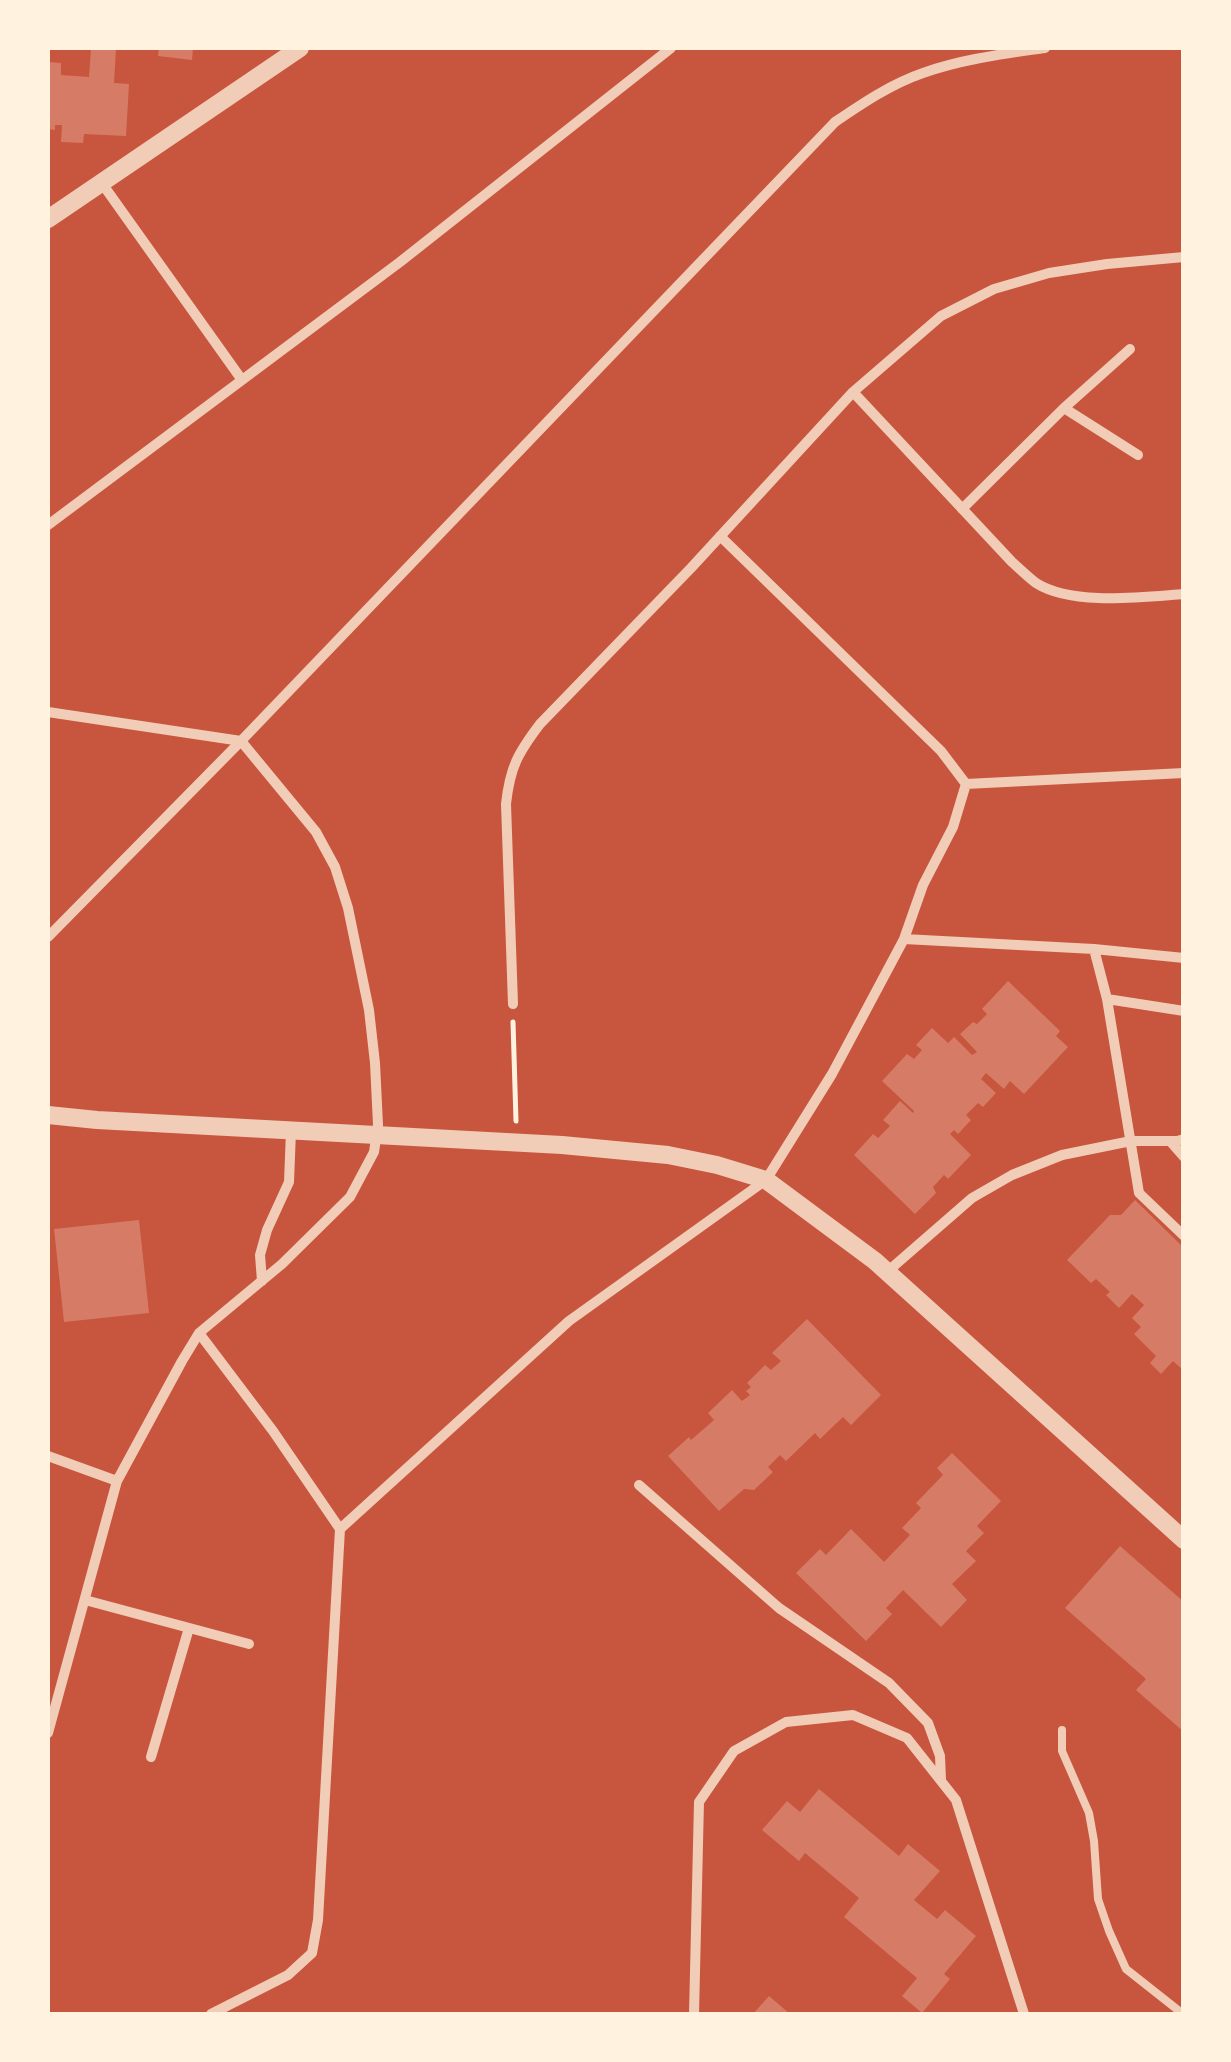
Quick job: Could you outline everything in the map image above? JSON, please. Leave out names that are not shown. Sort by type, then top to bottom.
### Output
[{"type":"street","points":[[48,218],[300,48]]},
{"type":"street","points":[[48,525],[400,262],[671,48]]},
{"type":"street","points":[[48,936],[242,740],[835,122],[874,96],[922,73],[988,56],[1045,48]]},
{"type":"street","points":[[101,182],[242,380]]},
{"type":"street","points":[[513,1004],[506,804],[509,775],[540,724],[853,392],[941,316],[994,289],[1049,273],[1184,257]]},
{"type":"street","points":[[962,508],[1130,349]]},
{"type":"street","points":[[853,392],[1012,562],[1038,584],[1068,596],[1184,594]]},
{"type":"street","points":[[1064,408],[1138,455]]},
{"type":"street","points":[[720,536],[942,751],[966,784]]},
{"type":"street","points":[[48,712],[242,740],[316,832],[335,867],[360,959],[375,1063],[378,1125],[374,1152],[350,1197],[262,1281],[199,1333],[118,1480],[48,1733]]},
{"type":"street","points":[[966,784],[1184,773]]},
{"type":"street","points":[[340,1530],[569,1321],[766,1180],[832,1074],[904,939],[923,885],[954,827],[966,784]]},
{"type":"street","points":[[904,939],[1094,948],[1184,958]]},
{"type":"street","points":[[1094,948],[1107,999],[1139,1193],[1184,1236]]},
{"type":"street","points":[[1107,999],[1184,1011]]},
{"type":"street","points":[[48,1114],[668,1156],[766,1180],[887,1272],[1184,1540]]},
{"type":"street","points":[[262,1281],[263,1242],[289,1182],[290,1131]]},
{"type":"street","points":[[887,1272],[972,1198],[1012,1175],[1062,1155],[1130,1141],[1184,1139]]},
{"type":"street","points":[[1170,1141],[1184,1157]]},
{"type":"street","points":[[199,1333],[273,1431],[340,1530],[318,1920],[312,1953],[288,1976],[211,2014]]},
{"type":"street","points":[[48,1456],[118,1480]]},
{"type":"street","points":[[640,1485],[779,1608],[889,1683],[928,1722],[940,1756],[941,1781]]},
{"type":"street","points":[[86,1600],[250,1644]]},
{"type":"street","points":[[151,1757],[189,1628]]},
{"type":"street","points":[[694,2014],[699,1802],[734,1751],[786,1722],[853,1715],[907,1738],[956,1800],[1024,2014]]},
{"type":"lane","points":[[1062,1730],[1062,1751],[1089,1813],[1098,1900],[1109,1931],[1126,1969],[1182,2014]]},
{"type":"path","points":[[513,1004],[516,1143]]},
{"type":"building","points":[[91,48],[116,49],[114,83],[129,84],[126,136],[84,134],[83,143],[61,142],[62,125],[48,129],[48,62],[61,63],[61,75],[89,77]]},
{"type":"building","points":[[159,48],[193,48],[192,60],[158,56]]},
{"type":"building","points":[[1008,981],[1060,1031],[1056,1036],[1068,1047],[1024,1094],[1010,1081],[1004,1089],[986,1073],[981,1079],[996,1093],[983,1107],[978,1103],[966,1115],[971,1120],[958,1134],[954,1130],[950,1134],[971,1155],[948,1179],[944,1175],[933,1187],[936,1193],[915,1214],[854,1155],[873,1134],[878,1138],[890,1126],[883,1120],[900,1101],[914,1111],[882,1081],[907,1054],[914,1059],[922,1050],[916,1045],[932,1028],[948,1043],[954,1037],[972,1055],[977,1052],[960,1034],[987,1014],[982,1009]]},
{"type":"building","points":[[1135,1200],[1184,1248],[1184,1371],[1173,1361],[1161,1374],[1150,1363],[1156,1356],[1134,1334],[1141,1327],[1132,1318],[1144,1305],[1132,1294],[1119,1308],[1096,1279],[1091,1283],[1067,1260],[1110,1215],[1121,1215]]},
{"type":"building","points":[[139,1220],[149,1313],[64,1322],[54,1229]]},
{"type":"building","points":[[807,1319],[881,1395],[851,1425],[843,1417],[820,1439],[815,1433],[786,1461],[780,1455],[768,1467],[773,1472],[754,1490],[744,1489],[719,1511],[668,1456],[714,1420],[708,1413],[732,1390],[742,1401],[750,1395],[747,1383],[765,1365],[771,1370],[781,1361],[772,1353]]},
{"type":"building","points":[[952,1453],[1001,1501],[977,1526],[984,1533],[966,1551],[976,1561],[952,1584],[967,1600],[941,1627],[903,1590],[886,1608],[892,1614],[866,1641],[796,1573],[820,1549],[826,1555],[851,1529],[884,1562],[910,1535],[902,1528],[921,1508],[916,1503],[943,1475],[937,1468]]},
{"type":"building","points":[[1120,1546],[1184,1602],[1184,1732],[1136,1690],[1146,1679],[1065,1608]]},
{"type":"building","points":[[819,1789],[899,1856],[908,1844],[940,1871],[914,1900],[937,1919],[945,1910],[976,1936],[944,1974],[950,1979],[922,2013],[902,1996],[917,1978],[844,1917],[859,1898],[805,1853],[799,1861],[762,1830],[787,1801],[800,1812]]},
{"type":"building","points":[[769,1996],[790,2014],[753,2014]]}]
